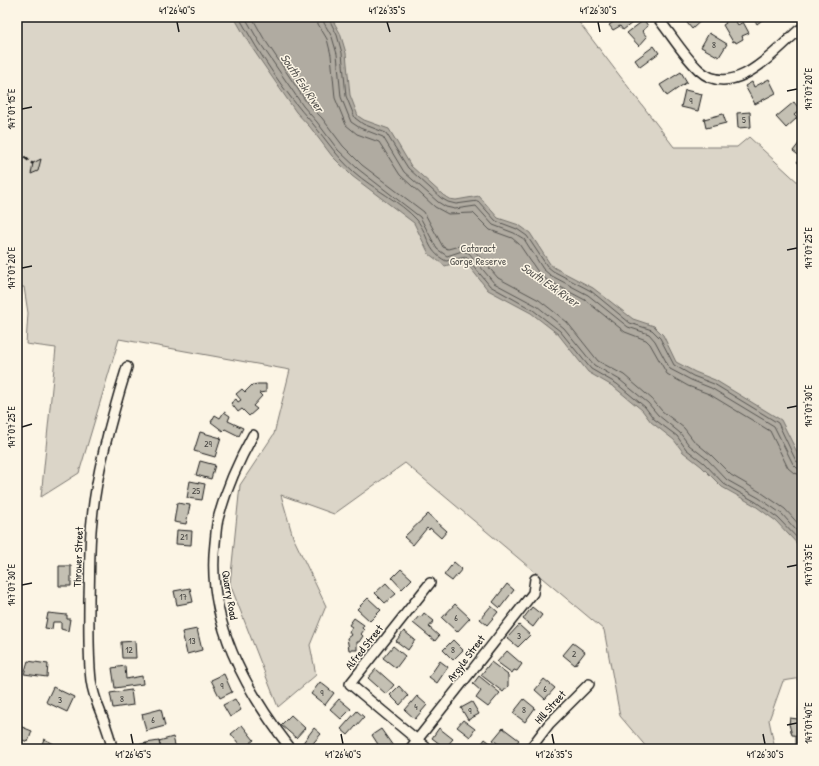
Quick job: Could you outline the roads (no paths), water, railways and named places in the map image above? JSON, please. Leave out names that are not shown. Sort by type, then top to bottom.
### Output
[{"type":"street","points":[[657,17],[700,70],[710,76],[722,80],[735,79],[747,74],[799,30],[802,30]]},
{"type":"street","name":"Thrower Street","points":[[112,749],[108,731],[94,698],[91,680],[89,656],[90,544],[92,518],[103,457],[127,367]]},
{"type":"street","name":"Quarry Road","points":[[253,435],[229,483],[217,520],[213,561],[213,581],[224,630],[239,670],[257,703],[291,749]]},
{"type":"street","name":"Argyle Street","points":[[410,749],[533,593],[535,579]]},
{"type":"street","name":"Alfred Street","points":[[428,749],[350,684],[430,583]]},
{"type":"street","name":"Hill Street","points":[[530,749],[549,724],[589,684]]},
{"type":"water","name":"South Esk River","points":[[234,17],[331,17],[340,33],[346,53],[350,95],[358,116],[364,120],[389,129],[411,166],[443,195],[449,199],[456,200],[479,196],[498,218],[519,225],[530,233],[550,264],[555,268],[593,288],[633,319],[654,326],[663,335],[676,362],[715,380],[781,420],[802,462],[802,549],[776,521],[754,505],[722,487],[701,466],[683,452],[674,440],[651,422],[642,410],[614,387],[588,372],[558,334],[531,313],[488,290],[464,260],[445,266],[429,254],[414,223],[352,176],[332,156],[310,127],[296,112],[250,45]]},
{"type":"railway","points":[[17,151],[33,164]]},
{"type":"park label","name":"Cataract Gorge Reserve","points":[[478,254]]}]
